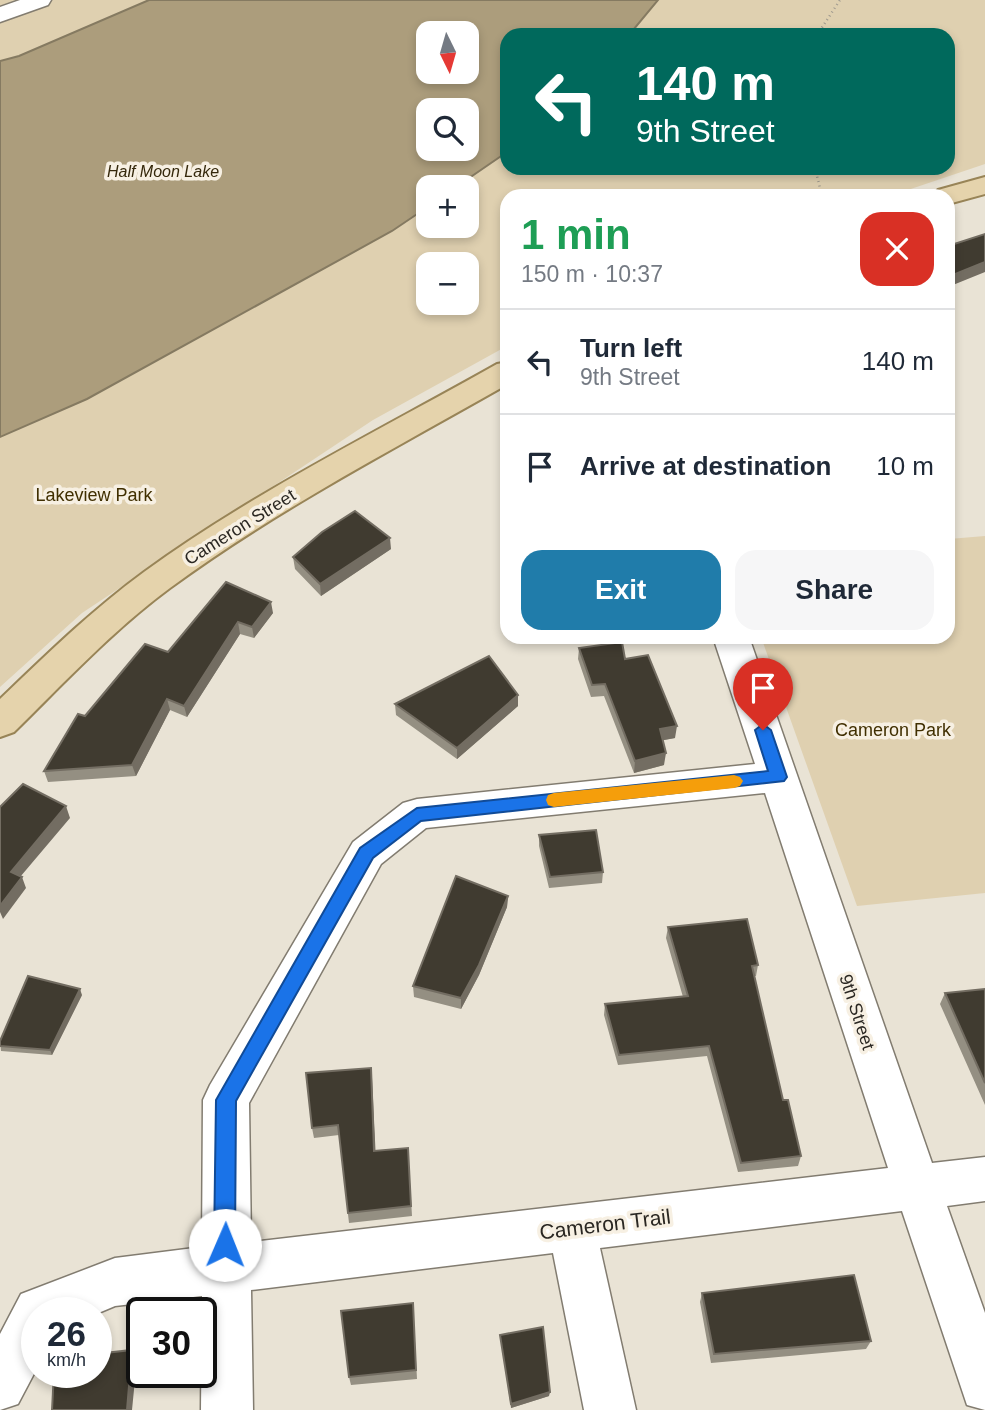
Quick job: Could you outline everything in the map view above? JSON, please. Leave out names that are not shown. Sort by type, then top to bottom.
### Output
[{"type":"main road","points":[[955,194],[985,185]]},
{"type":"main road","name":"Cameron Street","points":[[0,722],[88,638],[156,581],[231,530],[500,376]]},
{"type":"street","points":[[0,15],[40,0]]},
{"type":"street","name":"9th Street","points":[[733,644],[915,1188],[985,1387]]},
{"type":"street","points":[[227,1410],[224,1269],[226,1100],[366,853],[417,814],[778,777]]},
{"type":"street","name":"Cameron Trail","points":[[79,1297],[115,1282],[985,1180]]},
{"type":"street","points":[[572,1228],[610,1410]]},
{"type":"street","points":[[0,1387],[21,1347]]},
{"type":"path","points":[[822,28],[840,0]]},
{"type":"green space","points":[[0,0],[149,0],[19,56],[0,61]]},
{"type":"green space","name":"Lakeview Park","points":[[658,0],[985,0],[985,164],[955,174],[955,28],[635,28]]},
{"type":"green space","name":"Lakeview Park","points":[[500,157],[500,175],[952,175],[911,189],[500,189],[500,350],[373,420],[82,613],[0,687],[0,437],[87,399],[392,231],[416,215],[416,238],[479,238],[479,175],[473,175]]},
{"type":"green space","name":"Cameron Park","points":[[985,536],[985,893],[857,906],[763,644],[955,644],[955,538]]},
{"type":"water","name":"Half Moon Lake","points":[[149,0],[658,0],[635,28],[500,28],[500,157],[473,175],[416,175],[416,215],[392,231],[87,399],[0,437],[0,61],[19,56]]},
{"type":"building","points":[[985,234],[985,262],[955,274],[955,244]]},
{"type":"building","points":[[355,511],[390,538],[320,584],[293,557],[322,532]]},
{"type":"building","points":[[226,582],[271,602],[252,627],[238,622],[184,706],[167,699],[132,765],[44,771],[78,714],[85,716],[145,644],[168,652]]},
{"type":"building","points":[[622,644],[625,659],[648,655],[677,726],[660,729],[666,753],[635,761],[605,684],[592,685],[579,648]]},
{"type":"building","points":[[489,656],[518,695],[457,748],[395,704]]},
{"type":"building","points":[[23,784],[66,806],[11,872],[22,877],[0,906],[0,807]]},
{"type":"building","points":[[596,830],[603,872],[550,877],[539,835]]},
{"type":"building","points":[[456,876],[508,896],[479,965],[461,998],[413,986]]},
{"type":"building","points":[[747,919],[758,965],[752,966],[783,1100],[788,1100],[801,1156],[741,1163],[709,1046],[619,1055],[605,1004],[688,996],[668,927]]},
{"type":"building","points":[[28,976],[80,989],[50,1050],[0,1046]]},
{"type":"building","points":[[985,989],[985,1083],[945,993]]},
{"type":"building","points":[[371,1068],[374,1151],[408,1148],[411,1206],[348,1213],[338,1125],[312,1128],[306,1073]]},
{"type":"building","points":[[854,1275],[871,1341],[714,1354],[702,1293]]},
{"type":"building","points":[[413,1303],[416,1370],[349,1377],[341,1311]]},
{"type":"building","points":[[543,1327],[550,1392],[511,1404],[500,1335]]},
{"type":"building","points":[[126,1351],[126,1388],[129,1388],[127,1410],[52,1410],[53,1388],[112,1388],[112,1352]]},
{"type":"slow traffic","points":[[554,800],[734,781]]},
{"type":"route","points":[[225,1245],[226,1100],[366,853],[417,814],[778,777],[763,730]]}]
